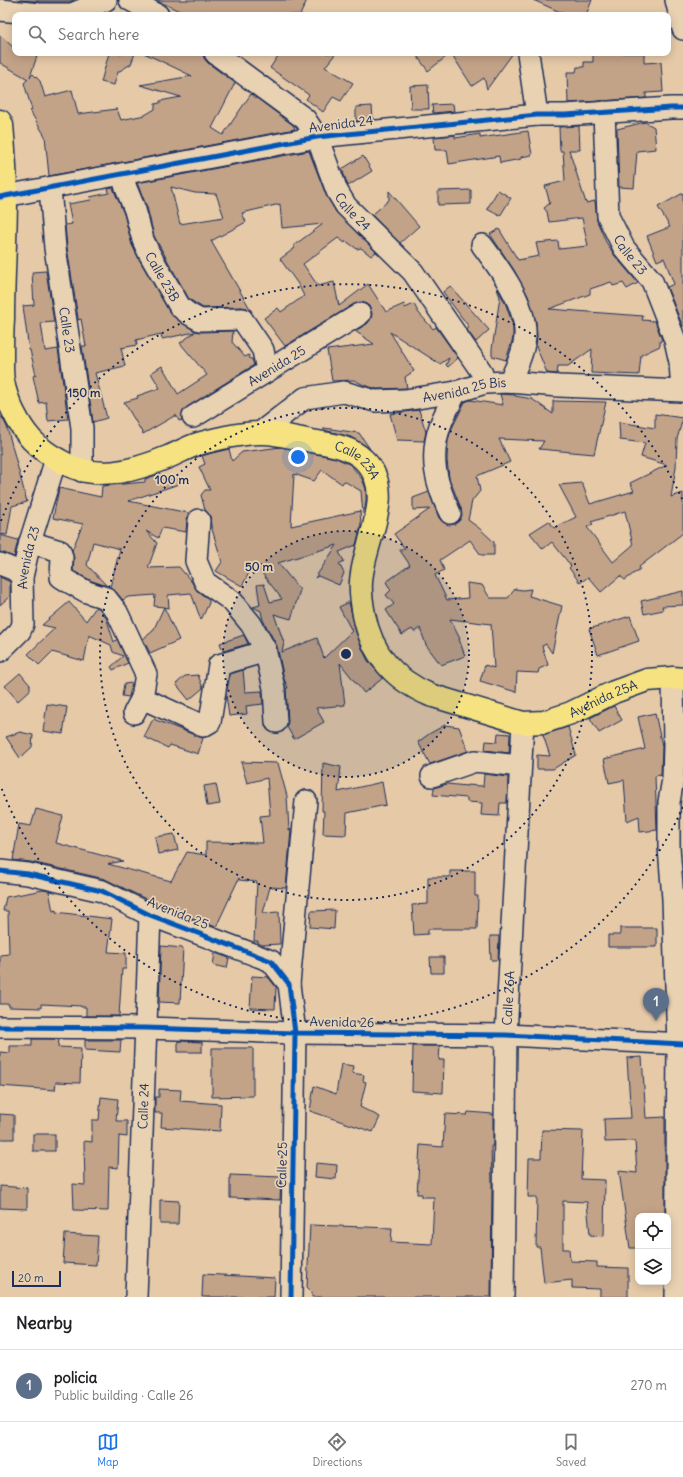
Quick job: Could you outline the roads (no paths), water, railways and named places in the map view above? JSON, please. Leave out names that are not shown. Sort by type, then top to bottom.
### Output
[{"type":"main road","name":"Calle 23A","points":[[0,121],[2,125],[4,150],[2,380],[8,400],[9,417],[41,448],[68,466],[82,471],[112,474],[127,471],[166,458],[198,444],[226,437],[260,432],[338,445],[352,451],[363,459],[374,472],[379,487],[378,506],[361,580],[361,597],[366,623],[373,645],[385,663],[400,678],[415,689],[430,695],[523,723]]},
{"type":"main road","name":"Avenida 25A","points":[[523,723],[544,722],[571,713],[614,692],[647,680],[678,678]]},
{"type":"street","points":[[77,12],[106,0]]},
{"type":"street","points":[[130,0],[152,12]]},
{"type":"street","points":[[676,0],[683,29]]},
{"type":"street","points":[[0,10],[20,12]]},
{"type":"street","name":"Calle 24","points":[[218,56],[286,104],[304,119],[317,137],[336,191],[346,206],[413,272],[481,371],[485,383]]},
{"type":"street","points":[[528,56],[537,115]]},
{"type":"street","name":"Avenida 24","points":[[3,196],[317,137],[537,115],[565,115],[683,108]]},
{"type":"street","name":"Calle 23","points":[[604,112],[608,216],[624,248],[652,281],[675,340],[680,362],[682,391]]},
{"type":"street","name":"Calle 23B","points":[[122,174],[135,210],[143,240],[180,307],[200,320],[242,319],[263,350],[267,371]]},
{"type":"street","name":"Calle 23","points":[[50,188],[55,248],[82,428],[82,471]]},
{"type":"street","points":[[482,245],[501,271],[517,301],[524,319],[525,336],[518,363],[509,382]]},
{"type":"street","name":"Avenida 25","points":[[193,416],[360,314]]},
{"type":"street","name":"Avenida 25 Bis","points":[[260,432],[305,398],[344,392],[375,401],[405,400],[456,392],[485,383],[509,382],[559,386],[682,391]]},
{"type":"street","points":[[450,513],[440,492],[434,466],[435,442],[440,425],[456,392]]},
{"type":"street","name":"Avenida 23","points":[[0,651],[20,631],[23,624],[22,577],[30,542],[56,459]]},
{"type":"street","points":[[199,520],[196,561],[206,582],[232,602],[251,624],[265,649],[274,688],[276,722]]},
{"type":"street","points":[[30,542],[60,551],[62,558],[61,577],[87,592],[106,598],[117,612],[146,674],[138,705],[202,726],[210,722],[219,665],[256,654],[265,649]]},
{"type":"street","points":[[0,564],[15,570],[22,577]]},
{"type":"street","points":[[676,1297],[681,1044],[678,897],[669,847],[669,802],[673,779],[678,678]]},
{"type":"street","name":"Calle 26A","points":[[503,1297],[506,1035],[523,723]]},
{"type":"street","points":[[432,776],[476,761],[520,766]]},
{"type":"street","points":[[295,1033],[289,984],[306,801]]},
{"type":"street","name":"Avenida 25","points":[[0,871],[28,874],[102,891],[150,915],[271,961],[289,984]]},
{"type":"street","name":"Calle 24","points":[[136,1297],[150,915]]},
{"type":"street","name":"Avenida 26","points":[[0,1027],[146,1028],[295,1033],[506,1035],[681,1044]]},
{"type":"street","name":"Calle 25","points":[[291,1297],[295,1033]]},
{"type":"place","name":"policia","points":[[656,1021]]}]
